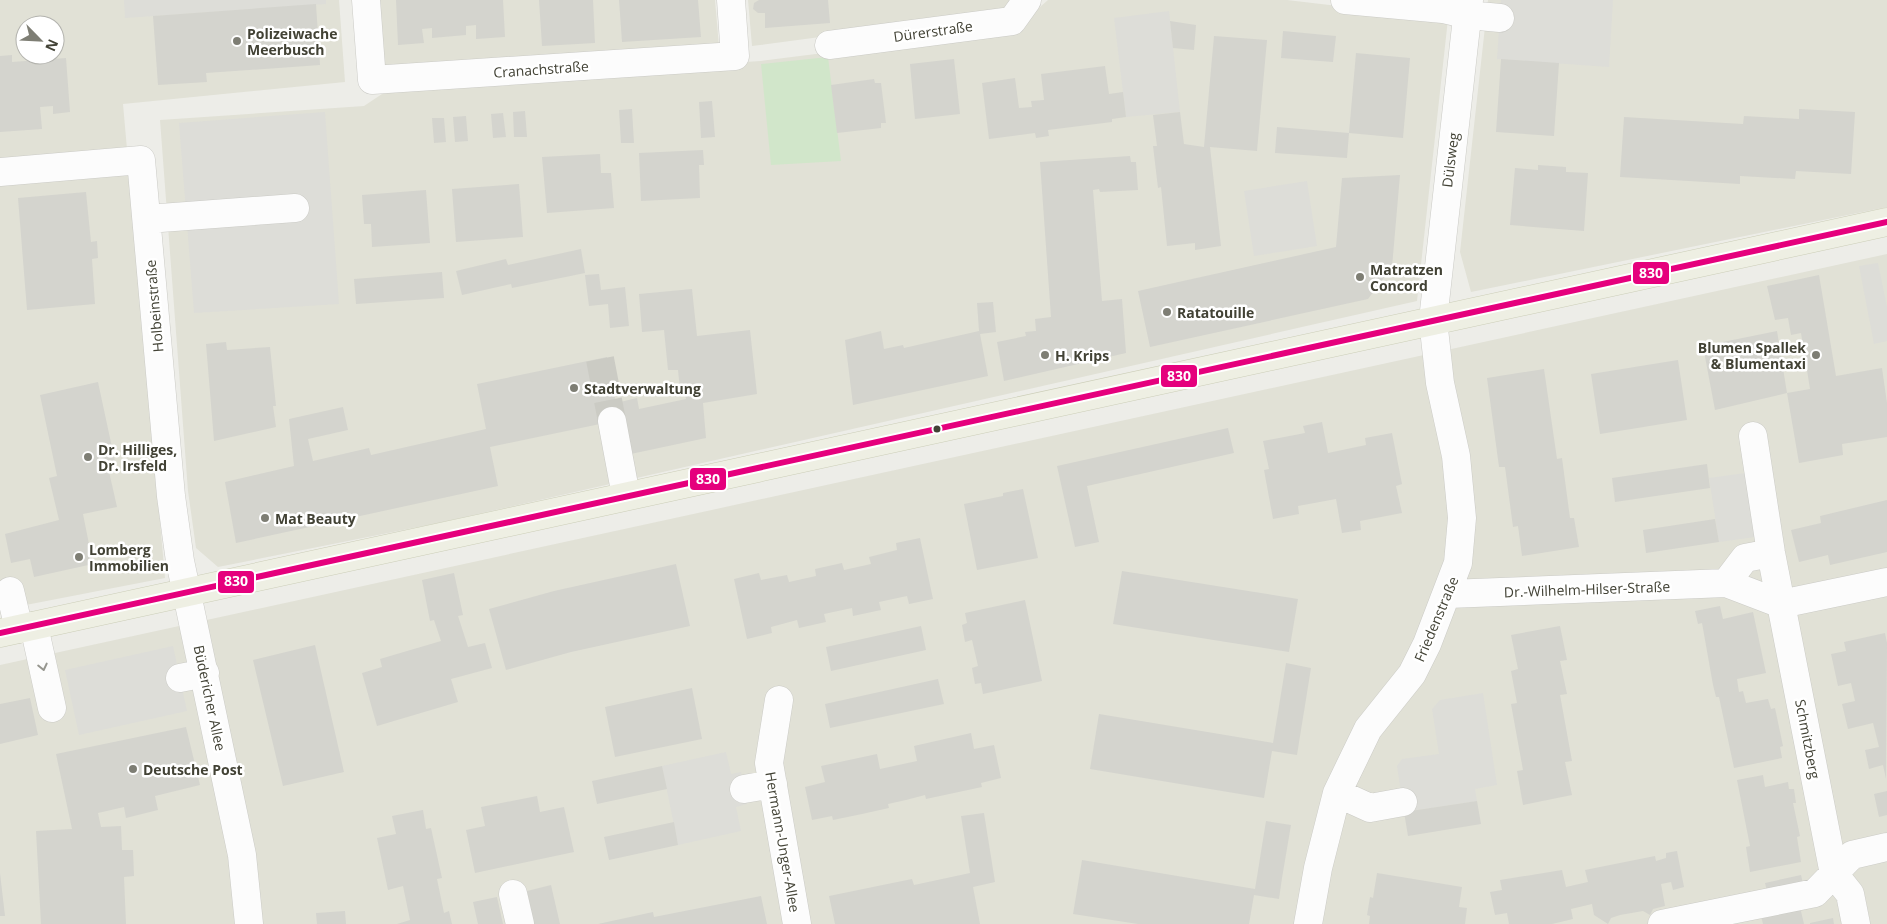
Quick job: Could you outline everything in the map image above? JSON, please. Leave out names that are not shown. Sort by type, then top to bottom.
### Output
[{"type":"main road","points":[[18,629],[1887,222]]},
{"type":"street","name":"Cranachstraße","points":[[366,0],[372,80],[735,56],[730,0]]},
{"type":"street","name":"Dürerstraße","points":[[829,45],[1012,21],[1027,0]]},
{"type":"street","points":[[1345,0],[1443,9],[1469,8],[1500,18]]},
{"type":"street","name":"Dülsweg","points":[[1433,320],[1469,8]]},
{"type":"street","name":"Holbeinstraße","points":[[0,172],[141,160],[170,496],[186,592]]},
{"type":"street","points":[[147,219],[295,208]]},
{"type":"street","name":"Friedenstraße","points":[[1308,924],[1318,868],[1337,794],[1368,729],[1412,674],[1432,635],[1458,563],[1462,518],[1456,456],[1440,383],[1433,320]]},
{"type":"street","points":[[612,421],[626,496]]},
{"type":"street","points":[[1752,436],[1760,502],[1781,604],[1887,582]]},
{"type":"street","points":[[1726,583],[1745,558],[1772,553]]},
{"type":"street","name":"Dr.-Wilhelm-Hilser-Straße","points":[[1448,594],[1726,583],[1781,604]]},
{"type":"street","points":[[10,591],[18,629],[52,708]]},
{"type":"street","name":"Büdericher Allee","points":[[186,592],[192,676],[242,855],[249,924]]},
{"type":"street","name":"Schmitzberg","points":[[1781,604],[1834,874],[1850,894],[1856,924]]},
{"type":"street","name":"Hermann-Unger-Allee","points":[[778,700],[769,763],[797,924]]},
{"type":"street","points":[[744,790],[773,784]]},
{"type":"street","points":[[1337,794],[1370,808],[1403,802]]},
{"type":"street","points":[[1662,924],[1815,893],[1852,855],[1887,848]]},
{"type":"street","points":[[513,894],[520,924]]},
{"type":"shaded area","points":[[0,0],[339,0],[345,82],[123,104],[165,578],[0,610]]},
{"type":"shaded area","points":[[124,0],[326,0],[326,4],[125,18]]},
{"type":"shaded area","points":[[376,0],[715,0],[719,47],[381,72]]},
{"type":"shaded area","points":[[748,0],[1016,0],[1008,12],[752,46]]},
{"type":"shaded area","points":[[1048,0],[1287,0],[1448,19],[1417,301],[438,523],[218,567],[196,548],[188,491],[160,120],[364,106],[397,84],[761,61],[1015,29]]},
{"type":"shaded area","points":[[1488,0],[1887,0],[1887,207],[1471,292],[1460,252]]},
{"type":"shaded area","points":[[1501,0],[1613,0],[1609,67],[1497,59]]},
{"type":"shaded area","points":[[1169,11],[1180,112],[1126,117],[1114,18]]},
{"type":"shaded area","points":[[325,112],[339,304],[194,313],[179,123]]},
{"type":"shaded area","points":[[1307,181],[1317,246],[1254,256],[1244,191]]},
{"type":"shaded area","points":[[1887,254],[1887,924],[0,924],[0,665]]},
{"type":"shaded area","points":[[1878,263],[1887,307],[1887,341],[1874,344],[1859,266]]},
{"type":"shaded area","points":[[1753,472],[1762,536],[1719,542],[1709,478]]},
{"type":"shaded area","points":[[173,646],[187,711],[79,735],[65,670]]},
{"type":"shaded area","points":[[1483,693],[1497,785],[1475,789],[1477,801],[1404,812],[1397,766],[1402,759],[1439,754],[1432,709],[1440,700]]},
{"type":"shaded area","points":[[726,752],[731,774],[741,772],[747,804],[736,807],[741,831],[678,845],[662,766]]},
{"type":"green space","points":[[828,57],[841,161],[771,165],[761,64]]},
{"type":"building","points":[[396,0],[503,0],[505,37],[476,39],[476,25],[466,26],[466,35],[432,38],[432,28],[422,29],[424,43],[398,45]]},
{"type":"building","points":[[539,0],[593,0],[595,43],[542,46]]},
{"type":"building","points":[[619,0],[698,0],[701,37],[622,42]]},
{"type":"building","points":[[759,0],[828,0],[830,23],[765,28],[765,13],[758,13],[753,9],[754,3]]},
{"type":"building","name":"Polizeiwache Meerbusch","points":[[316,4],[320,65],[206,73],[207,82],[158,85],[153,16]]},
{"type":"building","points":[[1170,21],[1196,25],[1194,50],[1173,48]]},
{"type":"building","points":[[1283,31],[1336,36],[1333,62],[1281,58]]},
{"type":"building","points":[[1214,36],[1267,40],[1257,151],[1210,147],[1221,246],[1195,250],[1195,243],[1167,246],[1161,187],[1158,188],[1153,146],[1157,146],[1153,115],[1180,112],[1184,144],[1204,147]]},
{"type":"building","points":[[1356,53],[1410,58],[1403,138],[1349,133]]},
{"type":"building","points":[[12,55],[12,62],[15,62],[15,65],[65,65],[66,58],[70,112],[53,114],[53,106],[40,107],[42,129],[0,132],[0,56]]},
{"type":"building","points":[[954,59],[960,114],[915,119],[910,64]]},
{"type":"building","points":[[1501,59],[1559,63],[1554,136],[1496,132]]},
{"type":"building","points":[[1105,66],[1109,94],[1123,92],[1126,117],[1112,119],[1112,122],[1048,130],[1049,136],[1036,138],[1035,133],[989,139],[982,83],[1015,78],[1019,108],[1032,107],[1031,101],[1044,100],[1041,74]]},
{"type":"building","points":[[874,79],[875,83],[881,83],[886,123],[881,123],[881,128],[837,133],[831,85]]},
{"type":"building","points":[[712,101],[715,137],[701,138],[699,102]]},
{"type":"building","points":[[632,109],[634,143],[621,143],[619,110]]},
{"type":"building","points":[[1799,109],[1855,112],[1851,174],[1796,171],[1795,179],[1740,176],[1740,184],[1620,177],[1624,117],[1743,124],[1744,116],[1799,119]]},
{"type":"building","points":[[525,111],[527,137],[514,137],[513,112]]},
{"type":"building","points":[[503,113],[506,137],[493,138],[491,114]]},
{"type":"building","points":[[466,116],[468,141],[455,142],[453,117]]},
{"type":"building","points":[[432,118],[444,118],[446,142],[434,143]]},
{"type":"building","points":[[1277,127],[1349,133],[1347,158],[1275,153]]},
{"type":"building","points":[[703,150],[704,165],[699,165],[700,198],[641,201],[639,153]]},
{"type":"building","points":[[600,154],[601,173],[611,173],[614,208],[547,213],[542,157]]},
{"type":"building","points":[[1130,156],[1131,162],[1136,162],[1138,190],[1100,192],[1099,189],[1093,190],[1102,301],[1122,299],[1126,353],[1004,381],[997,342],[1026,336],[1025,332],[1036,331],[1035,319],[1051,317],[1040,162]]},
{"type":"building","points":[[1538,165],[1566,167],[1566,172],[1588,173],[1584,231],[1510,225],[1515,168],[1538,170]]},
{"type":"building","points":[[1400,175],[1392,267],[1368,299],[1150,347],[1138,291],[1336,247],[1342,178]]},
{"type":"building","points":[[519,184],[523,237],[456,242],[452,189]]},
{"type":"building","points":[[426,190],[430,243],[372,247],[371,224],[364,224],[362,195]]},
{"type":"building","points":[[86,192],[91,242],[97,241],[98,258],[92,259],[95,304],[27,310],[18,198]]},
{"type":"building","points":[[581,249],[585,273],[512,288],[511,284],[462,295],[456,271],[506,259],[508,265]]},
{"type":"building","points":[[442,272],[444,298],[356,304],[354,279]]},
{"type":"building","points":[[599,274],[601,290],[625,287],[629,326],[610,328],[608,304],[589,306],[585,275]]},
{"type":"building","points":[[1819,275],[1836,376],[1882,368],[1887,403],[1887,437],[1842,444],[1843,455],[1799,463],[1787,393],[1810,389],[1801,333],[1791,335],[1788,318],[1775,320],[1767,286]]},
{"type":"building","points":[[692,289],[697,336],[750,330],[757,394],[703,403],[706,438],[626,455],[619,420],[490,447],[498,486],[236,543],[225,482],[294,466],[289,419],[343,407],[348,430],[308,439],[313,461],[369,448],[371,455],[486,429],[477,384],[607,357],[616,403],[637,398],[639,409],[686,399],[684,389],[680,390],[678,370],[668,370],[664,330],[642,332],[639,294]]},
{"type":"building","points":[[993,302],[996,332],[980,334],[988,376],[853,405],[845,340],[881,331],[884,349],[903,345],[904,348],[979,331],[977,303]]},
{"type":"building","points":[[1777,331],[1787,393],[1715,410],[1703,346]]},
{"type":"building","points":[[226,342],[227,350],[270,347],[276,406],[273,406],[276,427],[214,441],[206,344]]},
{"type":"building","points":[[1678,360],[1687,420],[1600,434],[1591,374]]},
{"type":"building","points":[[1544,369],[1557,459],[1562,458],[1570,518],[1574,518],[1579,547],[1522,556],[1518,526],[1513,527],[1505,467],[1499,467],[1487,378]]},
{"type":"building","points":[[98,382],[116,466],[108,467],[117,507],[83,514],[93,564],[34,577],[30,559],[11,563],[5,534],[59,520],[49,478],[57,476],[40,395]]},
{"type":"building","points":[[1322,422],[1328,453],[1366,445],[1365,438],[1392,433],[1402,484],[1396,486],[1402,513],[1360,521],[1361,530],[1342,533],[1336,499],[1298,506],[1299,514],[1273,519],[1264,470],[1269,469],[1263,441],[1305,433],[1303,426]]},
{"type":"building","points":[[1228,428],[1234,453],[1087,486],[1099,542],[1075,547],[1057,466]]},
{"type":"building","points":[[1707,464],[1710,488],[1615,502],[1612,478]]},
{"type":"building","points":[[1023,489],[1038,558],[977,570],[964,504],[1003,496],[1003,493]]},
{"type":"building","points":[[1887,500],[1887,552],[1830,565],[1828,555],[1799,562],[1791,530],[1821,523],[1820,516]]},
{"type":"building","points":[[1715,519],[1719,542],[1646,553],[1643,530]]},
{"type":"building","points":[[920,538],[933,599],[909,604],[907,596],[879,602],[881,610],[853,616],[852,608],[824,614],[826,622],[799,628],[797,620],[771,627],[772,633],[747,639],[734,579],[759,573],[761,580],[787,575],[789,582],[816,576],[815,569],[842,563],[844,570],[871,564],[869,557],[897,550],[896,543]]},
{"type":"building","points":[[676,564],[690,626],[571,652],[506,670],[489,609],[554,591]]},
{"type":"building","points":[[1122,571],[1298,599],[1289,652],[1113,624]]},
{"type":"building","points":[[454,573],[463,615],[458,616],[468,647],[485,643],[492,668],[451,679],[458,702],[377,726],[362,673],[382,667],[380,659],[441,641],[434,620],[430,621],[422,580]]},
{"type":"building","points":[[1025,600],[1042,681],[983,694],[981,683],[975,684],[972,668],[978,666],[972,640],[965,642],[962,625],[967,623],[965,613]]},
{"type":"building","points":[[1720,606],[1723,619],[1753,612],[1766,673],[1737,679],[1739,692],[1743,691],[1746,703],[1768,699],[1771,709],[1775,708],[1783,746],[1780,747],[1782,758],[1734,768],[1719,697],[1716,697],[1713,685],[1702,623],[1698,624],[1695,611]]},
{"type":"building","points":[[921,626],[926,650],[831,671],[826,647]]},
{"type":"building","points":[[1560,626],[1567,660],[1560,661],[1567,694],[1560,695],[1572,761],[1565,762],[1572,795],[1523,805],[1517,771],[1523,770],[1511,704],[1517,703],[1511,671],[1518,669],[1511,635]]},
{"type":"building","points":[[1885,633],[1887,643],[1886,779],[1883,765],[1869,769],[1865,750],[1879,747],[1873,723],[1848,729],[1842,704],[1855,701],[1851,683],[1838,686],[1831,654],[1846,651],[1844,642]]},
{"type":"building","points":[[315,645],[344,772],[283,786],[253,660]]},
{"type":"building","points":[[1286,663],[1311,668],[1297,755],[1272,751],[1264,798],[1090,769],[1099,714],[1273,743]]},
{"type":"building","points":[[938,679],[944,704],[830,728],[825,704]]},
{"type":"building","points":[[692,688],[702,739],[615,757],[605,707]]},
{"type":"building","points":[[30,698],[38,735],[0,744],[0,704]]},
{"type":"building","points":[[186,727],[200,785],[155,796],[158,810],[126,818],[124,807],[98,813],[101,827],[121,826],[122,850],[133,850],[134,876],[124,877],[126,924],[41,924],[36,831],[72,829],[56,754]]},
{"type":"building","points":[[971,733],[974,749],[994,745],[1001,778],[981,783],[982,787],[926,799],[925,795],[888,804],[889,808],[862,814],[833,820],[832,816],[812,820],[805,787],[825,782],[821,766],[877,754],[880,769],[917,761],[914,746]]},
{"type":"building","points":[[662,766],[667,789],[597,804],[592,781]]},
{"type":"building","points":[[1763,775],[1765,787],[1788,782],[1789,789],[1794,789],[1796,803],[1793,803],[1800,836],[1797,837],[1801,862],[1750,872],[1746,847],[1750,846],[1737,780]]},
{"type":"building","points":[[1887,791],[1887,815],[1879,817],[1874,794]]},
{"type":"building","points":[[537,796],[540,812],[564,807],[574,852],[475,873],[466,830],[485,826],[481,807]]},
{"type":"building","points":[[1477,801],[1481,824],[1408,836],[1404,812]]},
{"type":"building","points":[[423,810],[426,829],[431,828],[442,878],[437,879],[444,913],[449,911],[452,924],[397,924],[410,920],[403,886],[388,890],[377,838],[396,834],[392,816]]},
{"type":"building","points":[[984,813],[995,882],[973,887],[980,924],[835,924],[829,896],[912,879],[914,885],[970,873],[961,816]]},
{"type":"building","points":[[1266,821],[1291,825],[1279,899],[1254,895],[1249,924],[1138,924],[1073,914],[1082,860],[1255,889]]},
{"type":"building","points":[[674,822],[678,845],[609,860],[604,837]]},
{"type":"building","points":[[1677,851],[1684,887],[1673,890],[1671,882],[1661,884],[1665,906],[1653,909],[1650,915],[1643,911],[1620,915],[1611,918],[1608,924],[1594,915],[1592,904],[1571,909],[1573,919],[1552,924],[1509,924],[1507,913],[1495,915],[1490,892],[1502,890],[1500,880],[1562,870],[1566,887],[1588,882],[1585,870],[1655,856],[1656,861],[1666,858],[1666,853]]},
{"type":"building","points":[[0,873],[5,916],[0,916]]},
{"type":"building","points":[[1377,873],[1462,887],[1459,907],[1467,908],[1465,924],[1369,924],[1370,916],[1367,915],[1370,897],[1373,898]]},
{"type":"building","points":[[1801,875],[1804,888],[1768,896],[1765,883]]},
{"type":"building","points":[[551,885],[560,924],[534,924],[527,891]]},
{"type":"building","points":[[761,896],[767,924],[598,924],[653,912],[654,917]]},
{"type":"building","points":[[497,897],[503,924],[478,924],[473,902]]},
{"type":"building","points":[[1800,907],[1804,924],[1763,924],[1761,916]]},
{"type":"building","points":[[345,911],[346,924],[317,924],[316,913]]},
{"type":"building","points":[[1833,918],[1834,924],[1810,924],[1810,923]]},
{"type":"tunnel","points":[[600,359],[612,421]]},
{"type":"transit line","name":"830","points":[[0,633],[1887,222]]},
{"type":"place","name":"Polizeiwache Meerbusch","points":[[237,41]]},
{"type":"place","name":"Matratzen Concord","points":[[1360,277]]},
{"type":"place","name":"Ratatouille","points":[[1167,312]]},
{"type":"place","name":"H. Krips","points":[[1045,355]]},
{"type":"place","name":"Blumen Spallek & Blumentaxi","points":[[1816,355]]},
{"type":"place","name":"Stadtverwaltung","points":[[574,388]]},
{"type":"place","name":"Dr. Hilliges, Dr. Irsfeld","points":[[88,457]]},
{"type":"place","name":"Mat Beauty","points":[[265,518]]},
{"type":"place","name":"Lomberg Immobilien","points":[[79,557]]},
{"type":"place","name":"Deutsche Post","points":[[133,769]]}]
